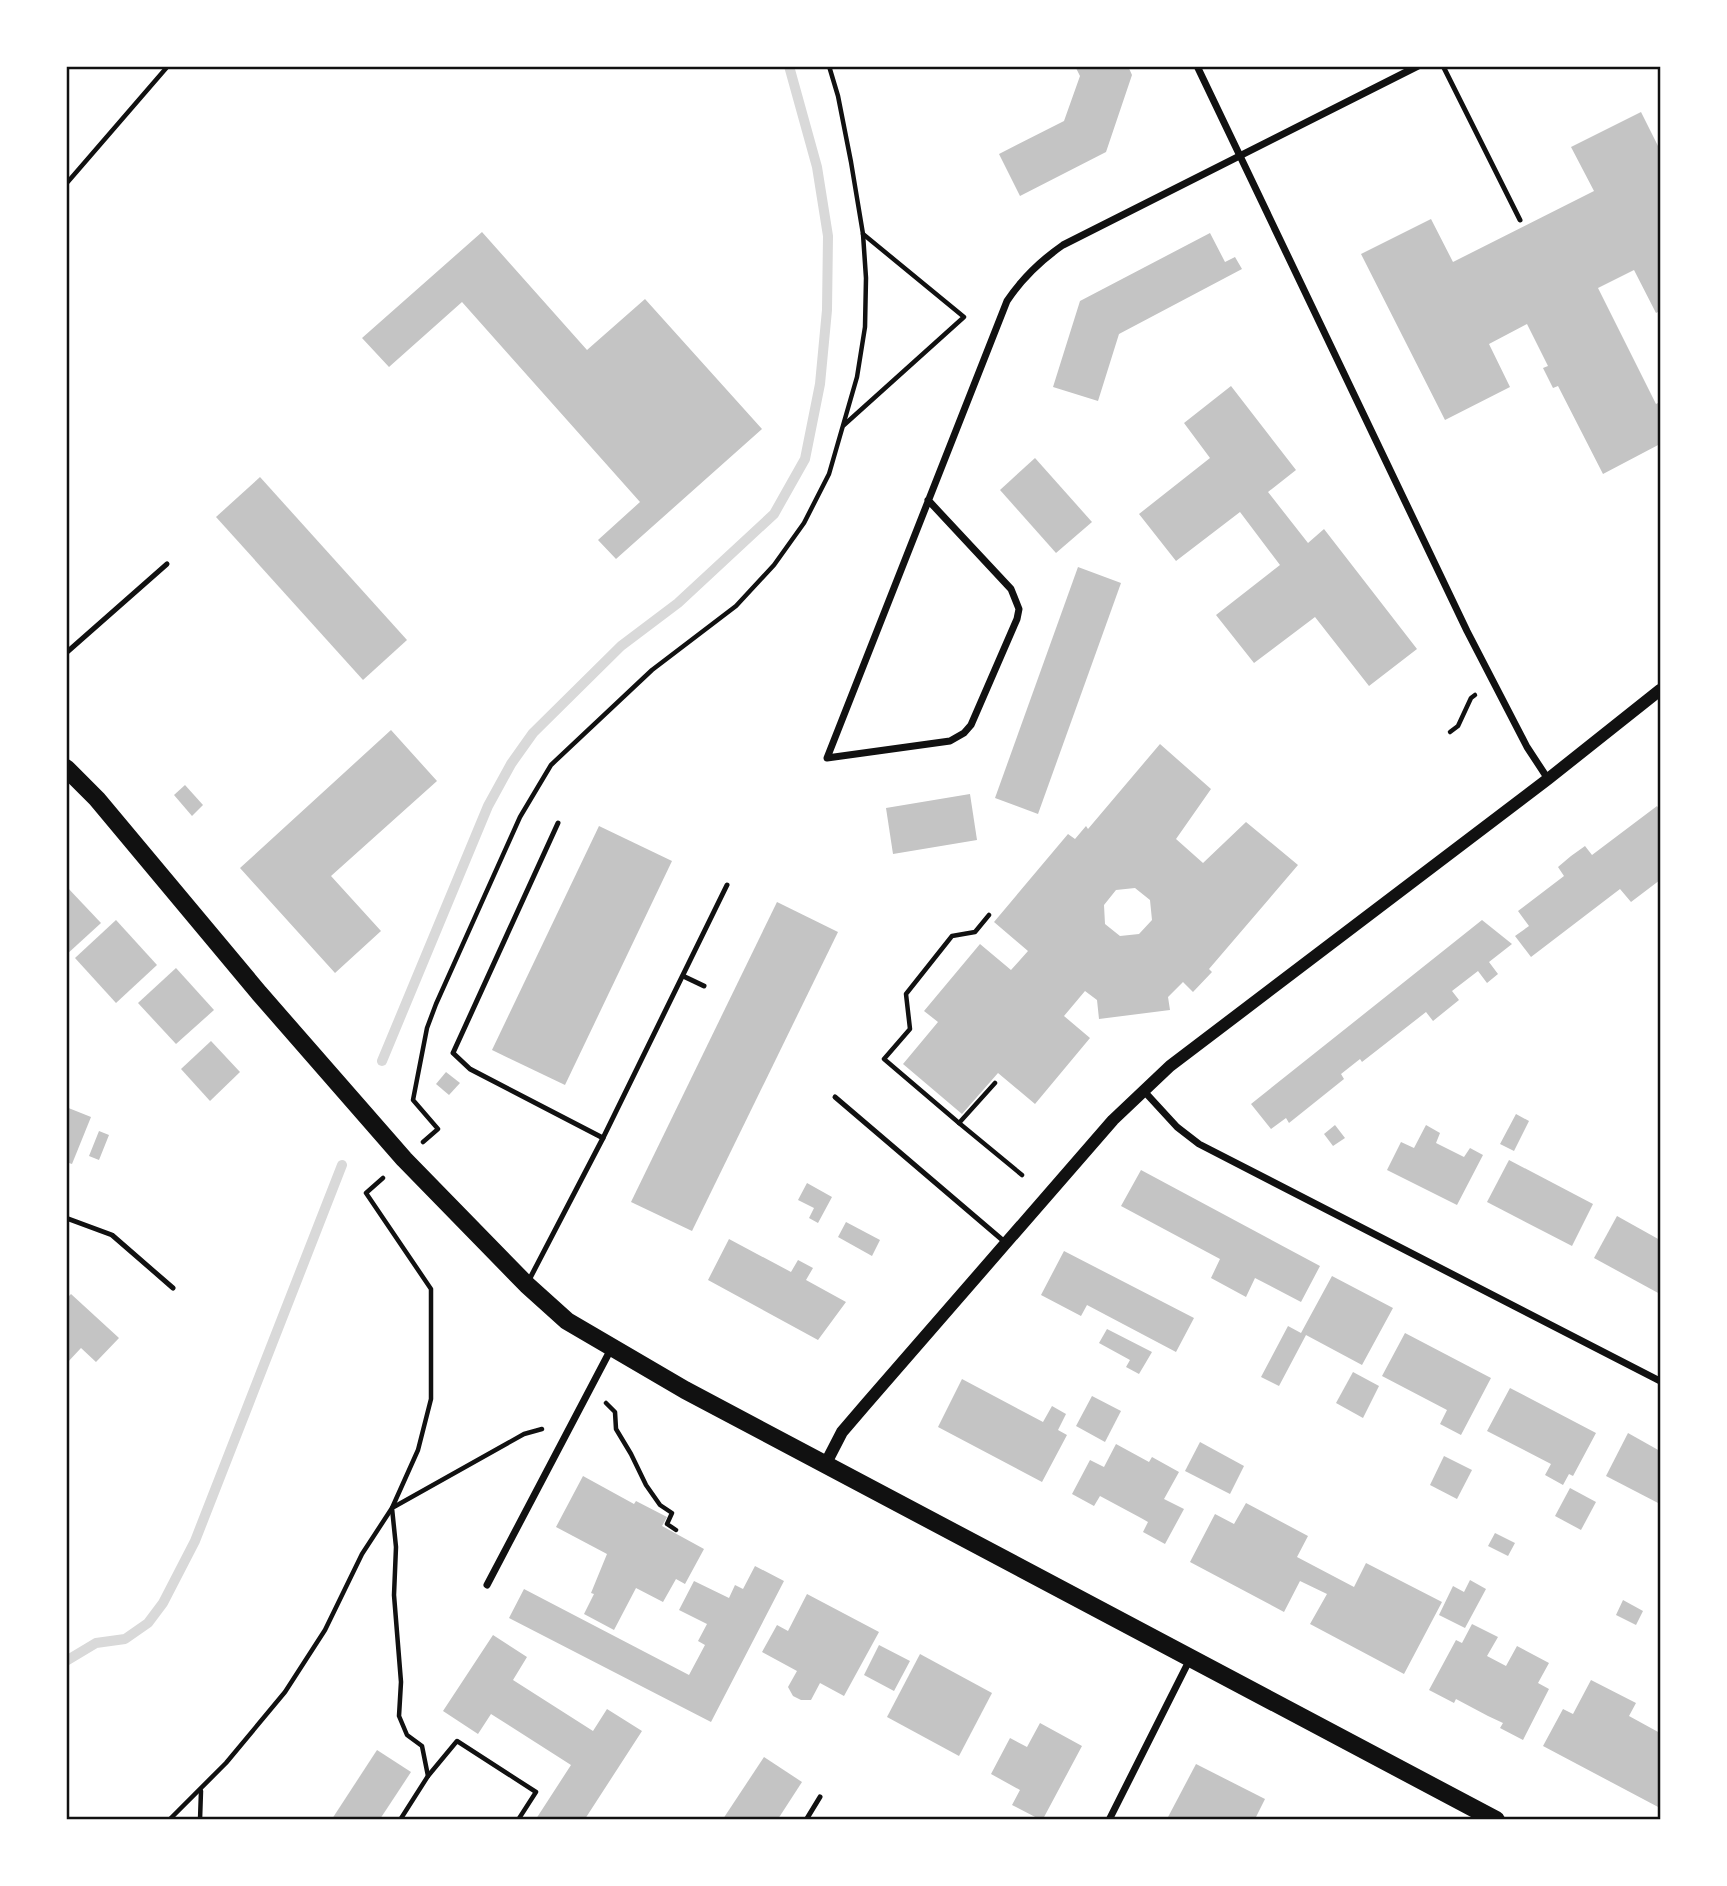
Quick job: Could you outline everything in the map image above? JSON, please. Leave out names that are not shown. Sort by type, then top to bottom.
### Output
[{"type":"main road","points":[[66,768],[97,799],[259,993],[404,1159],[527,1285],[567,1321],[685,1390],[1190,1660],[1496,1819]]},
{"type":"street","points":[[1197,66],[1494,685],[1548,779]]},
{"type":"street","points":[[929,500],[1011,589],[1019,609],[1017,619],[975,717],[964,733],[941,742],[827,758],[1007,301],[1031,269],[1063,245],[1418,66]]},
{"type":"street","points":[[825,1465],[842,1432],[1105,1128],[1143,1090],[1170,1066],[1661,690]]},
{"type":"street","points":[[1143,1090],[1177,1127],[1199,1144],[1661,1381]]},
{"type":"street","points":[[487,1585],[611,1348]]},
{"type":"street","points":[[1109,1819],[1190,1660]]},
{"type":"lane","points":[[1443,66],[1520,220]]},
{"type":"lane","points":[[66,653],[167,564]]},
{"type":"lane","points":[[558,823],[453,1053],[470,1069],[603,1138]]},
{"type":"lane","points":[[527,1285],[603,1138],[727,885]]},
{"type":"lane","points":[[683,976],[704,986]]},
{"type":"lane","points":[[835,1097],[1006,1243]]},
{"type":"lane","points":[[66,1218],[112,1236],[173,1289]]},
{"type":"lane","points":[[806,1819],[820,1797]]},
{"type":"path","points":[[66,184],[167,66]]},
{"type":"path","points":[[169,1819],[201,1790],[285,1692],[325,1630],[362,1553],[392,1508],[418,1450],[431,1399],[431,1289],[366,1193],[438,1129],[412,1100],[427,1028],[520,817],[551,765],[652,670],[736,606],[774,565],[804,523],[829,474],[857,377],[866,327],[866,278],[863,234],[838,96],[829,66]]},
{"type":"path","points":[[844,426],[964,317],[863,234]]},
{"type":"path","points":[[1450,732],[1458,726],[1471,698],[1494,685]]},
{"type":"path","points":[[989,915],[975,932],[952,936],[906,994],[910,1029],[884,1059],[1022,1175]]},
{"type":"path","points":[[959,1123],[995,1083]]},
{"type":"path","points":[[590,1388],[615,1412],[616,1429],[660,1505],[672,1513],[667,1524],[676,1530]]},
{"type":"path","points":[[392,1508],[524,1434],[573,1420]]},
{"type":"path","points":[[392,1508],[396,1547],[394,1595],[401,1682],[399,1716],[407,1735],[422,1746],[428,1776]]},
{"type":"path","points":[[400,1819],[428,1776],[457,1741],[536,1792],[518,1819]]},
{"type":"path","points":[[200,1819],[201,1790]]},
{"type":"building","points":[[1075,66],[1128,66],[1132,75],[1106,152],[1020,196],[999,154],[1064,121],[1080,76]]},
{"type":"building","points":[[1641,112],[1660,150],[1660,311],[1656,313],[1634,270],[1598,288],[1656,404],[1660,402],[1660,444],[1603,474],[1558,386],[1553,388],[1543,368],[1548,366],[1527,324],[1489,344],[1510,387],[1445,420],[1361,254],[1431,219],[1453,262],[1594,191],[1571,147]]},
{"type":"building","points":[[482,232],[587,350],[645,299],[762,429],[616,559],[598,540],[640,502],[462,302],[389,367],[362,338]]},
{"type":"building","points":[[1210,233],[1225,262],[1235,257],[1242,269],[1119,334],[1098,401],[1053,387],[1080,301]]},
{"type":"building","points":[[1231,386],[1296,470],[1268,492],[1308,543],[1324,529],[1417,649],[1369,686],[1315,617],[1254,663],[1216,615],[1280,565],[1240,512],[1176,561],[1139,514],[1210,458],[1184,423]]},
{"type":"building","points":[[1035,458],[1092,522],[1056,553],[1000,490]]},
{"type":"building","points":[[260,477],[407,640],[363,680],[216,517]]},
{"type":"building","points":[[1078,567],[1121,583],[1038,814],[995,798]]},
{"type":"building","points":[[391,730],[437,781],[331,876],[381,931],[335,973],[240,868]]},
{"type":"building","points":[[1160,744],[1211,789],[1176,839],[1203,863],[1246,822],[1298,865],[1209,969],[1212,972],[1193,992],[1183,982],[1168,997],[1170,1010],[1099,1019],[1097,1000],[1085,991],[1064,1016],[1090,1038],[1035,1104],[998,1073],[962,1114],[903,1064],[938,1022],[924,1011],[980,944],[1011,970],[1028,951],[994,922],[1068,834],[1075,839],[1086,826],[1088,829]],"holes":[[[1135,888],[1150,900],[1152,920],[1139,934],[1120,936],[1105,924],[1104,905],[1116,890]]]},
{"type":"building","points":[[185,785],[203,805],[192,816],[174,795]]},
{"type":"building","points":[[970,794],[977,840],[893,854],[886,808]]},
{"type":"building","points":[[1657,806],[1660,811],[1660,880],[1631,902],[1620,889],[1531,957],[1515,936],[1529,926],[1518,911],[1564,876],[1558,867],[1571,856],[1585,846],[1592,855]]},
{"type":"building","points":[[599,826],[672,861],[565,1085],[492,1050]]},
{"type":"building","points":[[66,886],[101,923],[66,955]]},
{"type":"building","points":[[777,902],[838,932],[692,1231],[631,1202]]},
{"type":"building","points":[[116,920],[157,965],[116,1003],[75,958]]},
{"type":"building","points":[[1482,920],[1512,944],[1489,962],[1498,974],[1487,983],[1478,971],[1452,991],[1459,1000],[1433,1021],[1426,1012],[1362,1062],[1360,1059],[1341,1074],[1344,1079],[1289,1123],[1286,1118],[1271,1129],[1251,1104]]},
{"type":"building","points":[[176,968],[214,1010],[176,1044],[138,1003]]},
{"type":"building","points":[[211,1041],[240,1072],[210,1101],[181,1069]]},
{"type":"building","points":[[446,1072],[460,1083],[449,1095],[436,1084]]},
{"type":"building","points":[[66,1107],[91,1117],[72,1164],[66,1162]]},
{"type":"building","points":[[1516,1114],[1529,1121],[1514,1151],[1500,1144]]},
{"type":"building","points":[[1335,1125],[1345,1138],[1333,1146],[1324,1134]]},
{"type":"building","points":[[1426,1125],[1440,1133],[1436,1143],[1464,1157],[1470,1148],[1483,1155],[1457,1205],[1387,1170],[1401,1142],[1414,1148]]},
{"type":"building","points":[[99,1131],[109,1135],[99,1160],[89,1156]]},
{"type":"building","points":[[1509,1160],[1593,1204],[1572,1246],[1487,1202]]},
{"type":"building","points":[[1141,1170],[1320,1266],[1301,1302],[1255,1278],[1246,1297],[1211,1278],[1220,1259],[1121,1206]]},
{"type":"building","points":[[807,1183],[832,1197],[818,1223],[809,1218],[814,1208],[798,1200]]},
{"type":"building","points":[[1617,1216],[1660,1240],[1660,1294],[1594,1258]]},
{"type":"building","points":[[846,1222],[880,1240],[872,1256],[838,1237]]},
{"type":"building","points":[[729,1239],[791,1272],[798,1260],[813,1268],[806,1280],[846,1302],[818,1340],[708,1280]]},
{"type":"building","points":[[1064,1251],[1194,1318],[1176,1352],[1087,1305],[1081,1316],[1041,1295]]},
{"type":"building","points":[[1332,1276],[1393,1308],[1362,1365],[1306,1335],[1279,1386],[1261,1377],[1288,1326],[1301,1333]]},
{"type":"building","points":[[71,1294],[119,1338],[96,1362],[81,1348],[66,1364],[66,1299]]},
{"type":"building","points":[[1107,1329],[1152,1352],[1139,1374],[1126,1367],[1130,1360],[1099,1343]]},
{"type":"building","points":[[1405,1333],[1491,1378],[1461,1435],[1440,1424],[1447,1410],[1382,1376]]},
{"type":"building","points":[[1353,1372],[1379,1386],[1363,1418],[1336,1403]]},
{"type":"building","points":[[962,1379],[1043,1422],[1052,1406],[1066,1414],[1058,1430],[1067,1435],[1042,1482],[938,1427]]},
{"type":"building","points":[[1510,1388],[1596,1433],[1573,1476],[1569,1474],[1563,1485],[1545,1475],[1551,1464],[1487,1431]]},
{"type":"building","points":[[1092,1396],[1121,1411],[1105,1442],[1076,1426]]},
{"type":"building","points":[[1628,1433],[1660,1451],[1660,1504],[1606,1476]]},
{"type":"building","points":[[1200,1442],[1244,1466],[1230,1494],[1185,1471]]},
{"type":"building","points":[[1116,1444],[1149,1462],[1152,1457],[1179,1472],[1164,1499],[1184,1509],[1165,1544],[1143,1532],[1148,1522],[1141,1518],[1100,1496],[1094,1506],[1072,1494],[1090,1460],[1104,1467]]},
{"type":"building","points":[[1444,1456],[1472,1470],[1457,1499],[1430,1485]]},
{"type":"building","points":[[583,1476],[634,1504],[636,1501],[667,1517],[662,1526],[704,1549],[685,1584],[676,1579],[663,1602],[636,1588],[614,1630],[584,1614],[594,1594],[591,1593],[607,1554],[556,1527]]},
{"type":"building","points":[[1570,1488],[1596,1502],[1581,1530],[1555,1516]]},
{"type":"building","points":[[1246,1503],[1308,1536],[1297,1557],[1354,1587],[1366,1563],[1442,1602],[1404,1674],[1310,1624],[1327,1594],[1300,1581],[1284,1612],[1190,1562],[1215,1514],[1234,1524]]},
{"type":"building","points":[[1495,1533],[1515,1543],[1508,1556],[1488,1546]]},
{"type":"building","points":[[755,1566],[784,1581],[711,1722],[509,1618],[524,1589],[689,1675],[705,1645],[698,1641],[707,1624],[679,1610],[694,1581],[729,1598],[735,1585],[743,1589]]},
{"type":"building","points":[[1470,1580],[1486,1589],[1465,1628],[1439,1615],[1453,1586],[1464,1592]]},
{"type":"building","points":[[807,1594],[879,1632],[844,1696],[820,1683],[811,1700],[801,1700],[793,1696],[788,1687],[797,1671],[762,1652],[777,1625],[788,1631]]},
{"type":"building","points":[[1623,1600],[1643,1611],[1636,1625],[1616,1615]]},
{"type":"building","points":[[1472,1624],[1498,1637],[1487,1656],[1506,1666],[1517,1646],[1549,1663],[1538,1683],[1549,1689],[1523,1740],[1500,1728],[1503,1723],[1456,1699],[1454,1703],[1429,1690],[1456,1640],[1462,1643]]},
{"type":"building","points":[[493,1635],[527,1657],[513,1680],[593,1731],[607,1709],[642,1731],[585,1819],[536,1819],[571,1765],[491,1714],[478,1734],[443,1711]]},
{"type":"building","points":[[879,1645],[910,1661],[894,1691],[864,1675]]},
{"type":"building","points":[[920,1654],[992,1693],[959,1756],[887,1717]]},
{"type":"building","points":[[1591,1680],[1636,1703],[1629,1716],[1660,1733],[1660,1808],[1543,1746],[1563,1709],[1573,1714]]},
{"type":"building","points":[[1040,1723],[1082,1746],[1043,1819],[1012,1805],[1020,1790],[991,1774],[1010,1738],[1027,1747]]},
{"type":"building","points":[[377,1750],[411,1772],[380,1819],[332,1819]]},
{"type":"building","points":[[764,1757],[802,1782],[778,1819],[723,1819]]},
{"type":"building","points":[[1196,1764],[1265,1799],[1255,1819],[1167,1819]]},
{"type":"waterway","points":[[382,1061],[488,806],[511,764],[533,733],[621,646],[678,603],[774,514],[805,459],[820,384],[827,310],[828,236],[817,167],[789,66]]},
{"type":"waterway","points":[[66,1661],[96,1643],[125,1639],[148,1623],[163,1603],[195,1541],[342,1165]]}]
